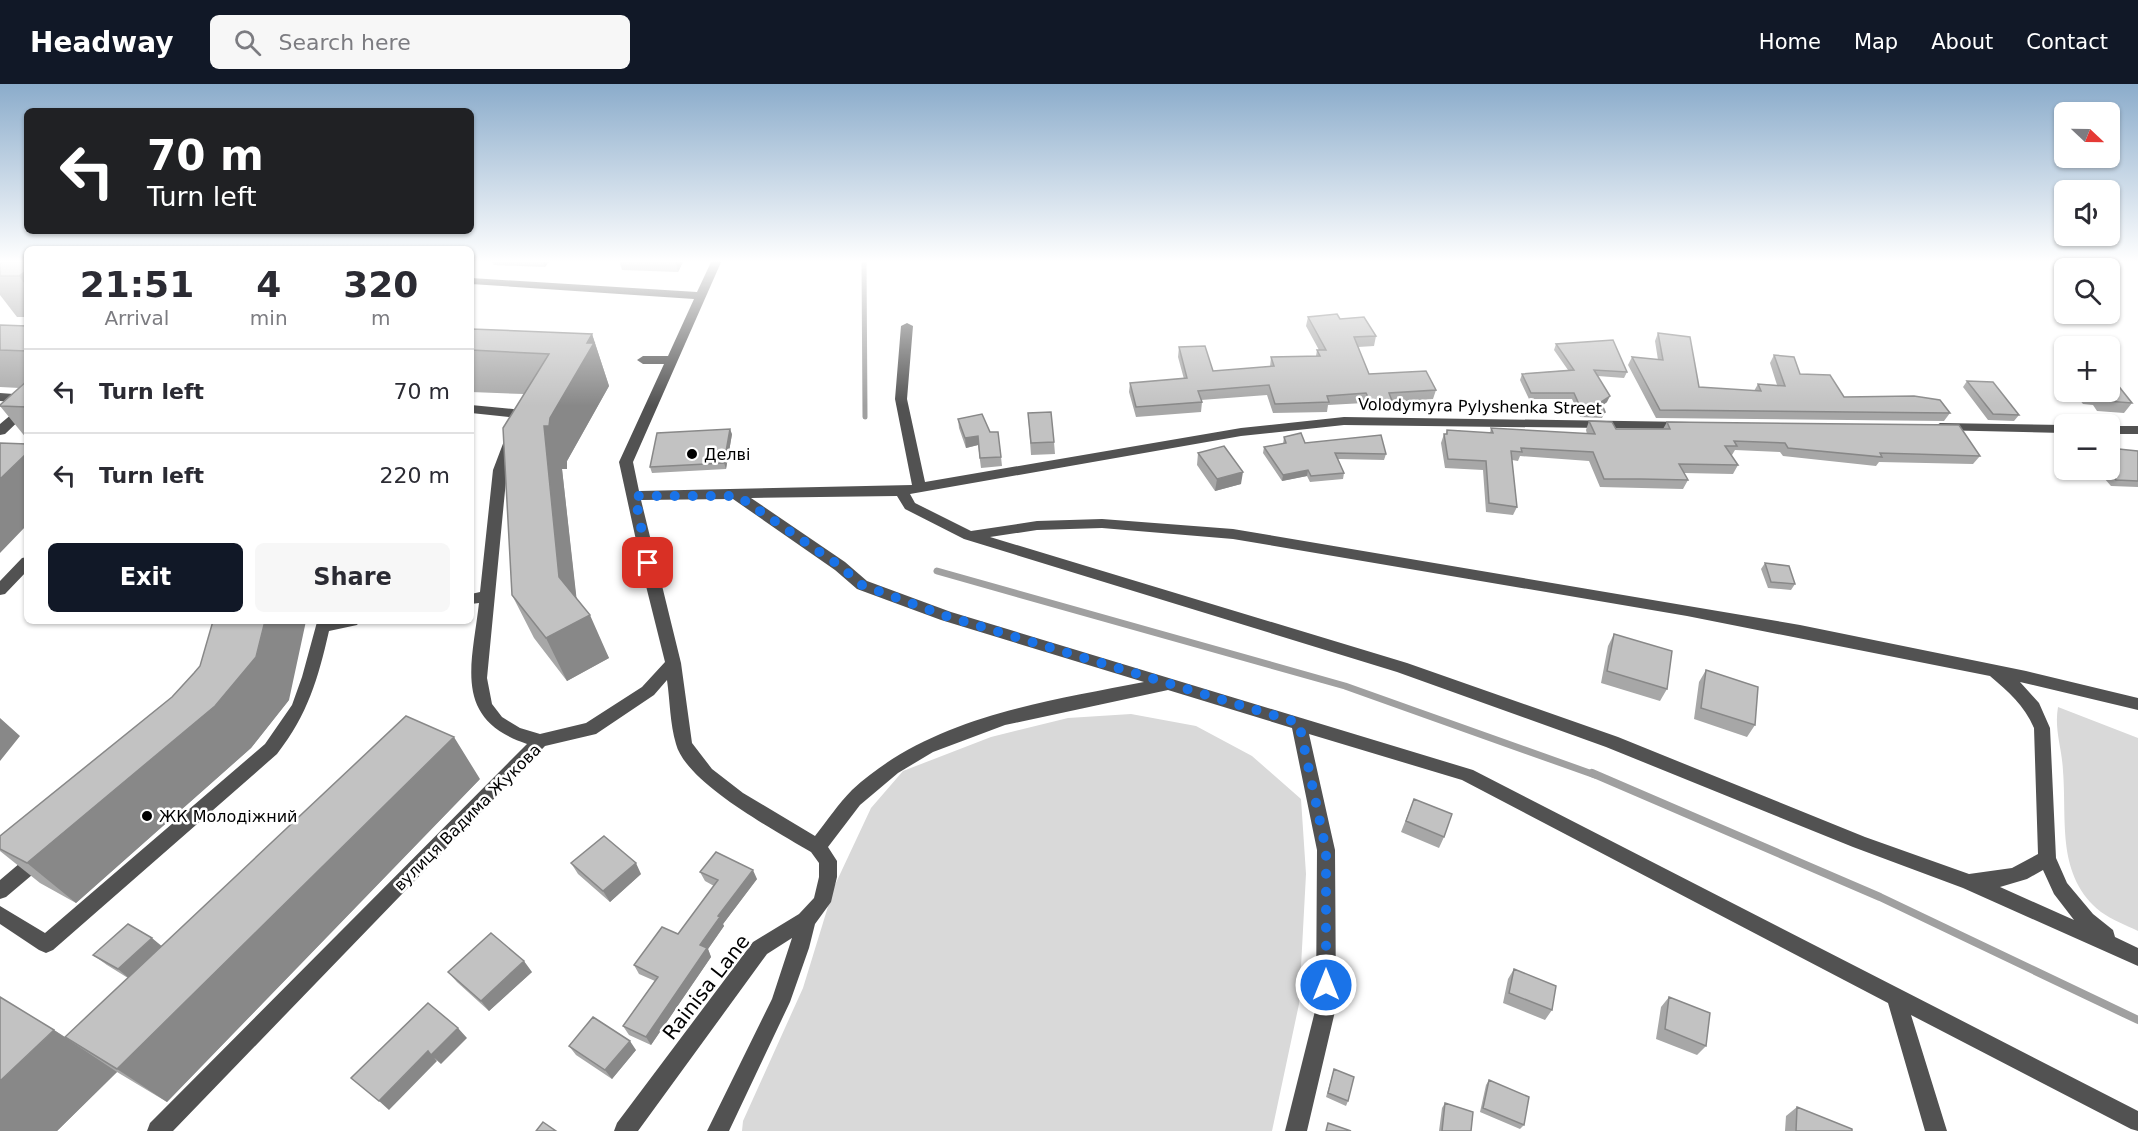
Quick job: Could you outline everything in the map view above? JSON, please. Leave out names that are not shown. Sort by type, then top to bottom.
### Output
[{"type":"street","points":[[696,309],[626,462],[635,496],[652,586],[674,663],[684,745],[706,774],[729,792],[817,848],[860,794],[905,759],[960,733],[1015,716],[1169,684]]},
{"type":"street","points":[[907,326],[901,399],[920,488]]},
{"type":"street","points":[[643,360],[674,360]]},
{"type":"street","points":[[2,392],[24,398]]},
{"type":"street","points":[[0,431],[24,409]]},
{"type":"street","points":[[474,409],[507,412],[519,419],[500,470],[479,678],[481,700],[492,720],[512,734],[540,741]]},
{"type":"street","name":"Volodymyra Pylyshenka Street","points":[[635,496],[738,496],[901,491],[1241,432],[1344,421],[1699,425]]},
{"type":"street","points":[[1920,427],[2054,429]]},
{"type":"street","points":[[2120,430],[2138,430]]},
{"type":"street","points":[[901,491],[910,506],[969,536],[1401,667],[1612,742],[1859,842],[1969,882],[2130,953]]},
{"type":"street","points":[[738,496],[840,566],[862,585],[946,616],[1467,775],[2138,1122]]},
{"type":"street","points":[[969,536],[1011,527],[1091,523],[1170,526],[1720,617],[1994,670],[2138,704]]},
{"type":"street","points":[[0,590],[24,565]]},
{"type":"street","points":[[474,598],[487,596]]},
{"type":"street","points":[[0,914],[46,944],[270,749],[290,727],[307,695],[322,626],[334,624]]},
{"type":"street","name":"вулиця Вадима Жукова","points":[[158,1131],[540,741],[590,729],[648,691],[674,663]]},
{"type":"street","points":[[1994,670],[2016,688],[2033,708],[2042,728],[2047,858],[2060,888],[2086,920],[2130,953]]},
{"type":"street","points":[[1296,1131],[1326,1007],[1326,850],[1299,723]]},
{"type":"street","points":[[0,891],[55,845]]},
{"type":"street","name":"Rainisa Lane","points":[[625,1131],[760,948],[806,920],[822,902],[828,877],[828,861],[817,848]]},
{"type":"street","points":[[1969,882],[2001,880],[2028,872],[2047,858]]},
{"type":"street","points":[[718,1131],[766,1037],[800,953],[806,920]]},
{"type":"street","points":[[1896,997],[1936,1131]]},
{"type":"shaded area","points":[[2058,707],[2138,738],[2138,931],[2101,912],[2087,898],[2070,865],[2065,829],[2063,771],[2057,723]]},
{"type":"shaded area","points":[[1131,714],[1196,726],[1252,756],[1301,799],[1306,874],[1299,1004],[1272,1131],[742,1131],[743,1121],[803,988],[834,887],[871,808],[903,771],[991,737],[1068,718]]},
{"type":"building","points":[[1337,314],[1340,319],[1364,317],[1376,336],[1354,337],[1369,374],[1426,371],[1436,390],[1389,393],[1392,401],[1370,401],[1366,393],[1327,396],[1329,402],[1275,404],[1269,385],[1198,391],[1202,402],[1136,407],[1130,383],[1187,378],[1179,347],[1205,346],[1213,371],[1274,366],[1271,357],[1320,356],[1317,350],[1326,350],[1308,317]]},
{"type":"building","points":[[0,325],[24,326],[24,351],[0,350]]},
{"type":"building","points":[[474,329],[592,334],[587,343],[594,343],[550,418],[549,426],[544,426],[559,577],[590,615],[546,638],[512,595],[503,428],[549,354],[474,350]]},
{"type":"building","points":[[1658,333],[1690,337],[1699,387],[1761,391],[1758,384],[1785,386],[1774,355],[1794,357],[1800,374],[1830,375],[1844,397],[1914,396],[1940,400],[1950,413],[1660,410],[1632,357],[1663,360]]},
{"type":"building","points":[[1613,340],[1627,372],[1594,370],[1610,396],[1601,402],[1605,412],[1582,411],[1574,393],[1531,393],[1522,374],[1574,370],[1556,344]]},
{"type":"building","points":[[1967,381],[1993,382],[2019,415],[1993,414]]},
{"type":"building","points":[[24,384],[24,407],[0,405]]},
{"type":"building","points":[[2120,388],[2132,403],[2118,402]]},
{"type":"building","points":[[1051,412],[1054,442],[1031,443],[1028,413]]},
{"type":"building","points":[[982,414],[990,432],[998,432],[1001,457],[980,458],[978,436],[965,438],[958,419]]},
{"type":"building","points":[[1589,421],[1612,422],[1616,429],[1670,429],[1667,422],[1959,425],[1980,456],[1880,453],[1882,457],[1788,448],[1785,443],[1734,441],[1737,446],[1725,446],[1738,465],[1679,464],[1688,480],[1604,479],[1593,452],[1521,448],[1522,452],[1511,451],[1517,507],[1489,503],[1486,461],[1448,459],[1444,434],[1447,434],[1447,430],[1493,433],[1491,428],[1595,434]]},
{"type":"building","name":"Делві","points":[[730,429],[724,463],[650,467],[657,433]]},
{"type":"building","points":[[1301,433],[1305,443],[1381,435],[1386,454],[1335,453],[1344,473],[1311,476],[1308,470],[1283,475],[1264,447],[1286,443],[1284,437]]},
{"type":"building","points":[[0,443],[24,444],[24,456],[0,479]]},
{"type":"building","points":[[1224,446],[1243,472],[1217,479],[1198,453]]},
{"type":"building","points":[[2120,449],[2138,451],[2138,481],[2116,480],[2120,480]]},
{"type":"building","points":[[1765,563],[1789,566],[1795,584],[1771,582]]},
{"type":"building","points":[[212,624],[264,624],[256,657],[215,706],[27,863],[0,849],[0,836],[172,697],[200,666]]},
{"type":"building","points":[[1614,634],[1672,651],[1667,689],[1607,671]]},
{"type":"building","points":[[1706,670],[1758,687],[1755,725],[1701,708]]},
{"type":"building","points":[[406,716],[454,737],[117,1069],[65,1037]]},
{"type":"building","points":[[1414,799],[1452,814],[1444,837],[1406,821]]},
{"type":"building","points":[[604,836],[636,863],[603,891],[571,863]]},
{"type":"building","points":[[716,852],[753,870],[718,916],[720,917],[700,945],[707,948],[646,1037],[623,1026],[658,977],[634,965],[662,927],[678,934],[718,880],[700,872]]},
{"type":"building","points":[[128,924],[152,938],[118,969],[93,955]]},
{"type":"building","points":[[491,933],[524,961],[481,1001],[448,972]]},
{"type":"building","points":[[1514,969],[1556,986],[1552,1010],[1509,993]]},
{"type":"building","points":[[0,997],[54,1030],[0,1081]]},
{"type":"building","points":[[1669,997],[1710,1013],[1706,1046],[1665,1029]]},
{"type":"building","points":[[428,1003],[458,1028],[431,1055],[428,1051],[379,1101],[351,1078]]},
{"type":"building","points":[[593,1017],[630,1041],[605,1070],[569,1046]]},
{"type":"building","points":[[1334,1069],[1354,1077],[1348,1101],[1328,1093]]},
{"type":"building","points":[[1489,1080],[1529,1097],[1524,1125],[1483,1108]]},
{"type":"building","points":[[1445,1103],[1473,1112],[1471,1131],[1442,1131]]},
{"type":"building","points":[[1797,1107],[1852,1129],[1852,1131],[1796,1131]]},
{"type":"building","points":[[543,1122],[556,1131],[536,1131]]},
{"type":"building","points":[[1328,1123],[1351,1131],[1326,1131]]},
{"type":"waterway","points":[[864,309],[865,417]]},
{"type":"waterway","points":[[937,571],[1345,686],[1595,775]]},
{"type":"waterway","points":[[1592,773],[1880,897],[2138,1020]]},
{"type":"place","name":"Делві","points":[[692,454]]},
{"type":"place","name":"ЖК Молодіжний","points":[[147,816]]},
{"type":"route","points":[[648,563],[635,496],[738,496],[840,566],[862,585],[946,616],[1299,723],[1326,850],[1326,985]]}]
